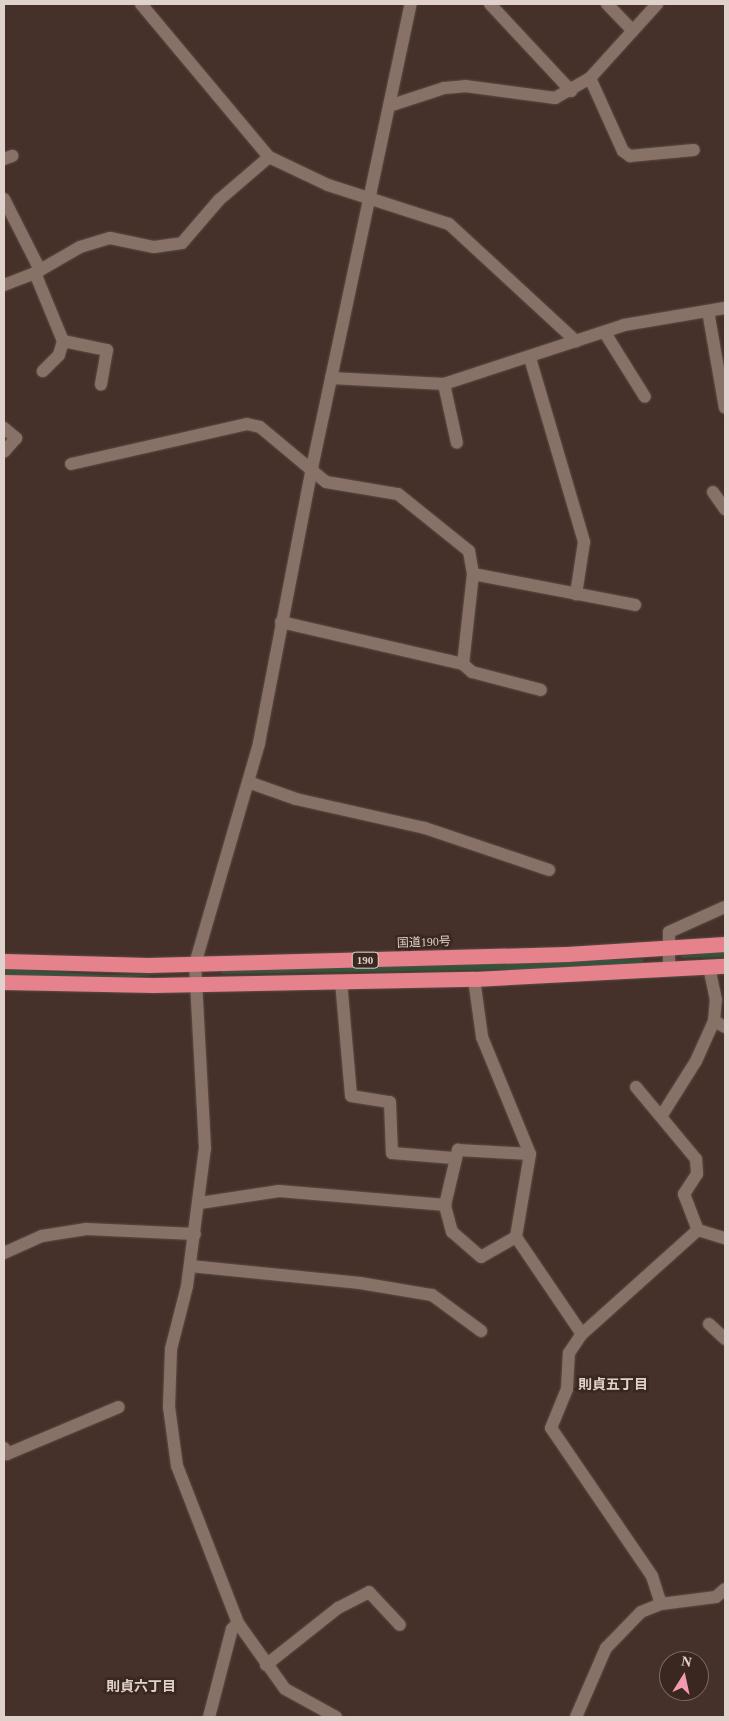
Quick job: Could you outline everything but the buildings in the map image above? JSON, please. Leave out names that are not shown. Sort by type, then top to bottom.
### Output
[{"type":"highway","name":"国道190号","points":[[4,961],[92,966],[195,964],[668,950],[725,944]]},
{"type":"highway","name":"190","points":[[4,982],[196,983],[474,978],[725,966]]},
{"type":"street","points":[[141,4],[269,157],[328,185],[368,196],[449,224],[576,341]]},
{"type":"street","points":[[336,1717],[310,1712],[284,1689],[238,1623],[177,1466],[169,1407],[171,1349],[190,1266],[200,1203],[205,1148],[195,964],[248,782],[368,196],[411,4]]},
{"type":"street","points":[[490,4],[571,92]]},
{"type":"street","points":[[607,4],[633,31]]},
{"type":"street","points":[[389,106],[444,88],[497,88],[555,98],[571,92],[590,78],[656,4]]},
{"type":"street","points":[[590,78],[623,151],[640,157],[694,150]]},
{"type":"street","points":[[4,285],[38,272],[80,247],[110,238],[154,247],[182,243],[219,200],[269,157]]},
{"type":"street","points":[[4,199],[38,272],[62,341],[59,355],[43,371]]},
{"type":"street","points":[[331,378],[444,384],[530,358],[576,341],[725,308]]},
{"type":"street","points":[[708,311],[725,408]]},
{"type":"street","points":[[606,333],[645,397]]},
{"type":"street","points":[[62,341],[107,350],[101,384]]},
{"type":"street","points":[[530,358],[584,542],[576,594]]},
{"type":"street","points":[[444,384],[457,444]]},
{"type":"street","points":[[71,464],[247,424],[260,427],[312,468],[326,482],[398,494],[469,551],[473,574],[463,664]]},
{"type":"street","points":[[4,428],[16,438],[4,452]]},
{"type":"street","points":[[713,492],[725,509]]},
{"type":"street","points":[[473,574],[635,605]]},
{"type":"street","points":[[280,622],[463,664],[472,672],[541,690]]},
{"type":"street","points":[[248,782],[296,799],[425,828],[549,870]]},
{"type":"street","points":[[669,970],[668,932],[725,907]]},
{"type":"street","points":[[662,1115],[719,1024],[709,967]]},
{"type":"street","points":[[474,978],[482,1037],[530,1154],[516,1237],[582,1334]]},
{"type":"street","points":[[341,980],[351,1096],[390,1102],[392,1152],[453,1158]]},
{"type":"street","points":[[636,1087],[662,1115],[696,1159],[697,1174],[684,1194],[698,1230]]},
{"type":"street","points":[[516,1237],[481,1257],[452,1232],[445,1205],[453,1158],[458,1150],[530,1154]]},
{"type":"street","points":[[200,1203],[279,1191],[445,1205]]},
{"type":"street","points":[[4,1253],[42,1236],[86,1229],[195,1234]]},
{"type":"street","points":[[698,1230],[725,1238]]},
{"type":"street","points":[[661,1604],[652,1576],[551,1428],[567,1389],[569,1354],[582,1334],[698,1230]]},
{"type":"street","points":[[190,1266],[360,1283],[432,1295],[481,1331]]},
{"type":"street","points":[[709,1324],[725,1339]]},
{"type":"street","points":[[4,1448],[7,1454],[119,1407]]},
{"type":"street","points":[[576,1717],[606,1648],[641,1612],[661,1604],[716,1597],[725,1589]]},
{"type":"street","points":[[266,1665],[338,1608],[369,1592],[400,1625]]},
{"type":"street","points":[[209,1717],[232,1629],[238,1623]]},
{"type":"green space","points":[[725,951],[725,957],[681,958],[682,956]]},
{"type":"green space","points":[[643,959],[644,964],[586,968],[222,974],[222,970]]},
{"type":"green space","points":[[4,969],[107,975],[163,974],[108,979],[11,975],[4,974]]},
{"type":"district","name":"則貞五丁目","points":[[613,1385]]},
{"type":"district","name":"則貞六丁目","points":[[141,1687]]}]
